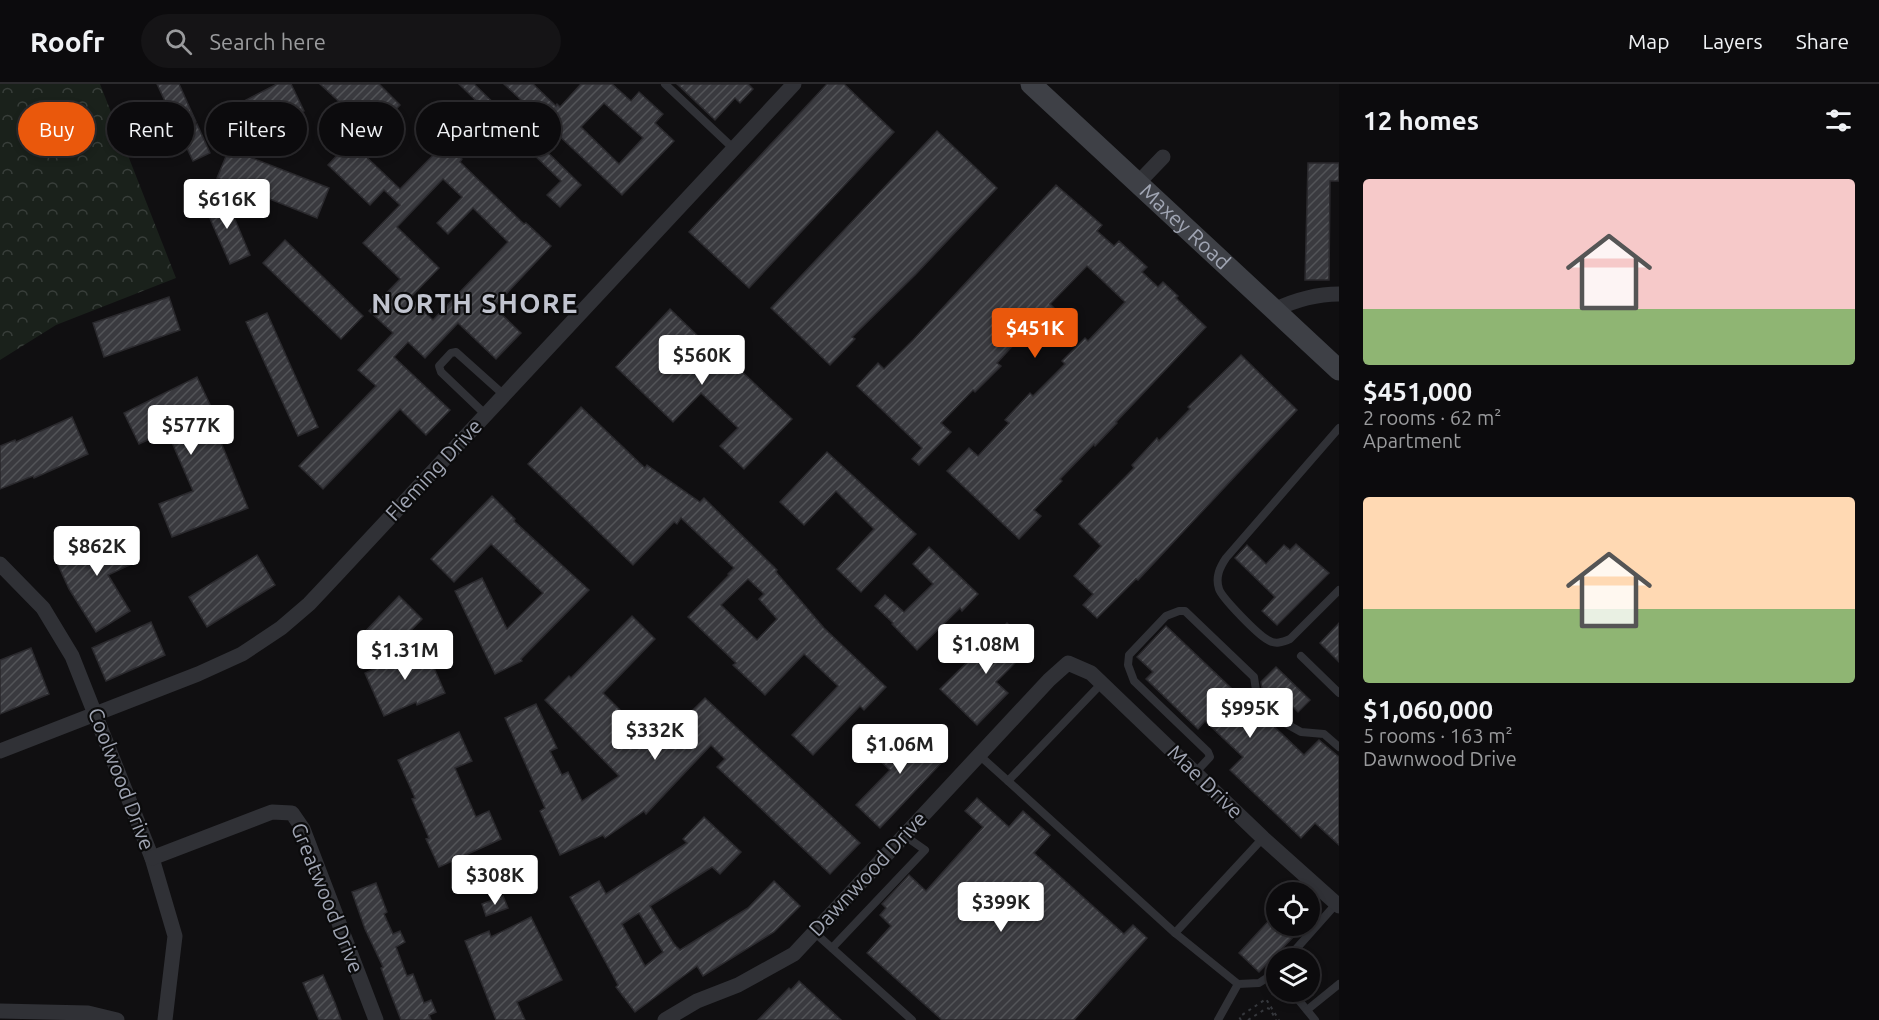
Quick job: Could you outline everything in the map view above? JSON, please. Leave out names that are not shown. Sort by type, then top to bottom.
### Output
[{"type":"street","name":"Maxey Road","points":[[1031,84],[1339,370]]},
{"type":"street","name":"Fleming Drive","points":[[0,751],[198,674],[242,654],[281,628],[325,587],[504,396],[734,149],[787,86]]},
{"type":"street","points":[[1138,183],[1163,157]]},
{"type":"street","points":[[1274,310],[1295,300],[1339,294]]},
{"type":"street","name":"Coolwood Drive","points":[[0,564],[43,608],[72,656],[152,858],[175,936],[165,1020]]},
{"type":"street","name":"Mae Drive","points":[[1068,663],[1091,673],[1263,838],[1338,905]]},
{"type":"street","name":"Dawnwood Drive","points":[[665,1020],[697,1001],[738,986],[794,954],[1049,680],[1068,663]]},
{"type":"street","name":"Greatwood Drive","points":[[152,858],[272,812],[292,813],[303,829],[376,1020]]},
{"type":"street","points":[[0,1011],[88,1013],[117,1020]]},
{"type":"lane","points":[[665,84],[734,149]]},
{"type":"lane","points":[[486,415],[441,372],[439,366],[451,352],[456,352],[504,396]]},
{"type":"lane","points":[[1339,428],[1226,558],[1220,567],[1218,579],[1219,589],[1224,598],[1269,642],[1280,643],[1290,639],[1339,590]]},
{"type":"lane","points":[[1195,773],[1209,760],[1208,752],[1134,681],[1128,664],[1130,655],[1166,616],[1179,611],[1185,611],[1254,677],[1257,697],[1283,722],[1301,732],[1324,734],[1339,747]]},
{"type":"lane","points":[[1301,656],[1339,693]]},
{"type":"lane","points":[[1008,782],[1101,683]]},
{"type":"lane","points":[[979,755],[1174,933],[1238,984],[1259,983],[1266,978]]},
{"type":"lane","points":[[832,948],[925,850],[905,836]]},
{"type":"lane","points":[[1174,933],[1263,838]]},
{"type":"lane","points":[[1297,948],[1338,905]]},
{"type":"lane","points":[[814,932],[912,1020]]},
{"type":"lane","points":[[1218,1020],[1238,984]]},
{"type":"lane","points":[[1307,1010],[1339,984]]},
{"type":"lane","points":[[1300,1002],[1315,1020]]},
{"type":"path","points":[[1241,1020],[1239,1017],[1266,999],[1278,1020]]},
{"type":"path","points":[[1248,1020],[1267,1008],[1278,1020]]},
{"type":"green space","points":[[0,84],[100,84],[107,102],[107,156],[128,156],[176,278],[56,325],[0,360]]},
{"type":"building","points":[[157,84],[179,84],[187,102],[165,102]]},
{"type":"building","points":[[277,84],[291,84],[300,102],[244,102]]},
{"type":"building","points":[[320,84],[379,84],[397,102],[339,102]]},
{"type":"building","points":[[459,84],[474,84],[492,102],[477,102]]},
{"type":"building","points":[[504,84],[533,84],[552,102],[523,102]]},
{"type":"building","points":[[581,84],[612,84],[631,101],[639,92],[663,114],[655,123],[674,141],[622,195],[561,138],[561,106]],"holes":[[[604,103],[643,138],[619,164],[581,127]]]},
{"type":"building","points":[[677,84],[748,84],[753,89],[740,103],[735,98],[715,120]]},
{"type":"building","points":[[827,84],[844,84],[894,132],[749,288],[689,232]]},
{"type":"building","points":[[197,124],[206,144],[206,155],[193,161],[191,156],[194,156],[194,126]]},
{"type":"building","points":[[937,131],[997,188],[916,274],[852,337],[855,339],[830,365],[771,308]]},
{"type":"building","points":[[226,156],[247,156],[329,188],[317,218],[217,178]]},
{"type":"building","points":[[336,156],[365,156],[400,189],[432,156],[459,156],[462,159],[460,162],[524,224],[526,223],[551,246],[494,307],[521,333],[496,359],[458,323],[425,358],[408,342],[394,357],[450,410],[426,435],[400,409],[323,489],[299,466],[376,386],[358,370],[393,333],[369,311],[400,279],[363,243],[400,205],[384,190],[370,205],[328,165]],"holes":[[[443,179],[462,197],[437,223],[448,234],[473,208],[508,242],[433,320],[410,298],[439,268],[397,227]]]},
{"type":"building","points":[[535,156],[551,156],[581,185],[560,207],[547,195],[561,181]]},
{"type":"building","points":[[1308,163],[1339,163],[1339,181],[1330,181],[1329,280],[1305,280]]},
{"type":"building","points":[[1056,185],[1102,225],[1097,231],[1114,246],[1119,241],[1147,267],[1142,272],[1158,287],[1163,282],[1206,327],[1095,446],[1094,444],[1060,479],[1062,481],[1034,510],[1041,516],[1019,539],[947,471],[969,448],[978,456],[1009,423],[1005,420],[1030,393],[1033,396],[1065,364],[1062,361],[1085,338],[1088,341],[1125,302],[1087,266],[1050,304],[1054,308],[1029,334],[1026,331],[997,363],[1001,366],[975,392],[973,390],[941,423],[951,432],[919,465],[912,459],[922,448],[857,386],[878,363],[884,369],[913,340]]},
{"type":"building","points":[[225,196],[250,255],[230,264],[204,205]]},
{"type":"building","points":[[285,240],[363,316],[341,339],[263,263]]},
{"type":"building","points":[[169,297],[180,330],[104,357],[93,323]]},
{"type":"building","points":[[670,309],[734,371],[738,368],[792,419],[744,469],[720,446],[738,428],[701,393],[673,422],[616,367]]},
{"type":"building","points":[[267,313],[318,427],[298,436],[246,322]]},
{"type":"building","points":[[1241,355],[1297,410],[1138,580],[1136,579],[1097,618],[1083,605],[1093,594],[1074,576],[1101,546],[1079,524],[1134,468],[1132,465],[1157,438],[1159,441],[1190,409],[1188,407]]},
{"type":"building","points":[[197,377],[212,409],[208,411],[248,508],[172,537],[159,504],[193,491],[167,431],[139,444],[124,413]]},
{"type":"building","points":[[581,407],[645,468],[647,465],[700,502],[704,498],[777,570],[776,572],[824,628],[886,687],[864,710],[860,706],[813,755],[792,735],[838,686],[804,654],[765,695],[733,665],[736,663],[688,617],[734,568],[681,518],[677,524],[674,522],[633,565],[528,464]],"holes":[[[748,579],[764,594],[759,599],[777,619],[757,640],[721,605]]]},
{"type":"building","points":[[72,417],[88,454],[34,478],[33,476],[0,489],[0,446],[15,440],[16,442]]},
{"type":"building","points":[[827,452],[916,534],[861,592],[837,569],[874,529],[836,491],[804,525],[780,502]]},
{"type":"building","points":[[492,496],[515,519],[514,521],[589,590],[521,659],[522,661],[495,674],[455,591],[482,578],[507,629],[543,593],[491,544],[454,582],[431,559]]},
{"type":"building","points":[[117,527],[134,563],[108,575],[130,611],[96,632],[69,589],[54,556]]},
{"type":"building","points":[[1296,544],[1329,573],[1277,625],[1262,611],[1275,597],[1235,558],[1247,545],[1266,564],[1284,545],[1290,550]]},
{"type":"building","points":[[929,547],[978,594],[962,611],[960,608],[917,650],[875,606],[885,595],[904,612],[933,584],[913,564]]},
{"type":"building","points":[[257,555],[275,585],[207,627],[189,597]]},
{"type":"building","points":[[399,596],[422,619],[379,663],[363,648],[367,643],[360,637]]},
{"type":"building","points":[[632,616],[655,639],[603,693],[631,721],[634,718],[663,747],[687,722],[684,719],[705,698],[860,843],[830,874],[717,767],[725,759],[711,745],[646,814],[644,811],[605,838],[603,835],[560,855],[540,811],[545,808],[505,718],[536,704],[557,748],[550,751],[562,775],[568,772],[582,801],[619,776],[545,700],[569,676],[571,678]]},
{"type":"building","points":[[151,622],[165,655],[106,681],[92,648]]},
{"type":"building","points":[[1007,623],[1031,647],[996,682],[1008,693],[977,725],[940,689]]},
{"type":"building","points":[[1339,623],[1339,662],[1320,643]]},
{"type":"building","points":[[1166,626],[1250,706],[1253,702],[1264,712],[1262,715],[1304,755],[1319,740],[1339,757],[1339,845],[1315,823],[1301,838],[1230,770],[1243,757],[1205,721],[1198,729],[1146,679],[1153,672],[1137,657]]},
{"type":"building","points":[[424,645],[445,693],[417,705],[416,702],[384,716],[365,673]]},
{"type":"building","points":[[31,648],[49,694],[0,714],[0,660]]},
{"type":"building","points":[[1276,667],[1310,700],[1298,712],[1281,695],[1273,704],[1263,694],[1261,682]]},
{"type":"building","points":[[907,725],[944,760],[880,828],[856,805],[890,770],[876,757]]},
{"type":"building","points":[[459,732],[472,761],[455,768],[476,817],[489,811],[501,839],[439,867],[412,799],[415,798],[398,760]]},
{"type":"building","points":[[977,798],[1009,827],[1023,811],[1050,835],[1034,853],[1124,934],[1133,925],[1147,938],[1074,1020],[942,1020],[867,953],[891,926],[880,915],[886,908],[882,904],[909,875],[926,891],[983,827],[965,811]]},
{"type":"building","points":[[704,817],[741,852],[720,874],[712,867],[650,906],[680,950],[748,908],[774,881],[800,906],[774,932],[703,976],[697,966],[635,1012],[616,987],[618,985],[570,897],[599,881],[606,894],[687,843],[683,839]],"holes":[[[639,913],[663,952],[645,966],[622,924]]]},
{"type":"building","points":[[376,883],[387,912],[384,914],[393,934],[400,931],[405,942],[396,947],[407,976],[413,974],[424,1003],[431,1000],[436,1012],[429,1015],[431,1020],[401,1020],[381,968],[383,967],[365,929],[352,892]]},
{"type":"building","points":[[503,896],[508,908],[486,916],[482,904]]},
{"type":"building","points":[[531,917],[562,980],[517,1002],[525,1020],[496,1020],[465,941],[489,931],[491,937]]},
{"type":"building","points":[[1266,924],[1266,936],[1294,936],[1282,948],[1266,948],[1266,965],[1259,972],[1239,953]]},
{"type":"building","points":[[323,975],[341,1020],[319,1020],[303,983]]},
{"type":"building","points":[[799,981],[841,1020],[758,1020],[789,988],[791,990]]},
{"type":"district","name":"NORTH SHORE","points":[[475,304]]}]
